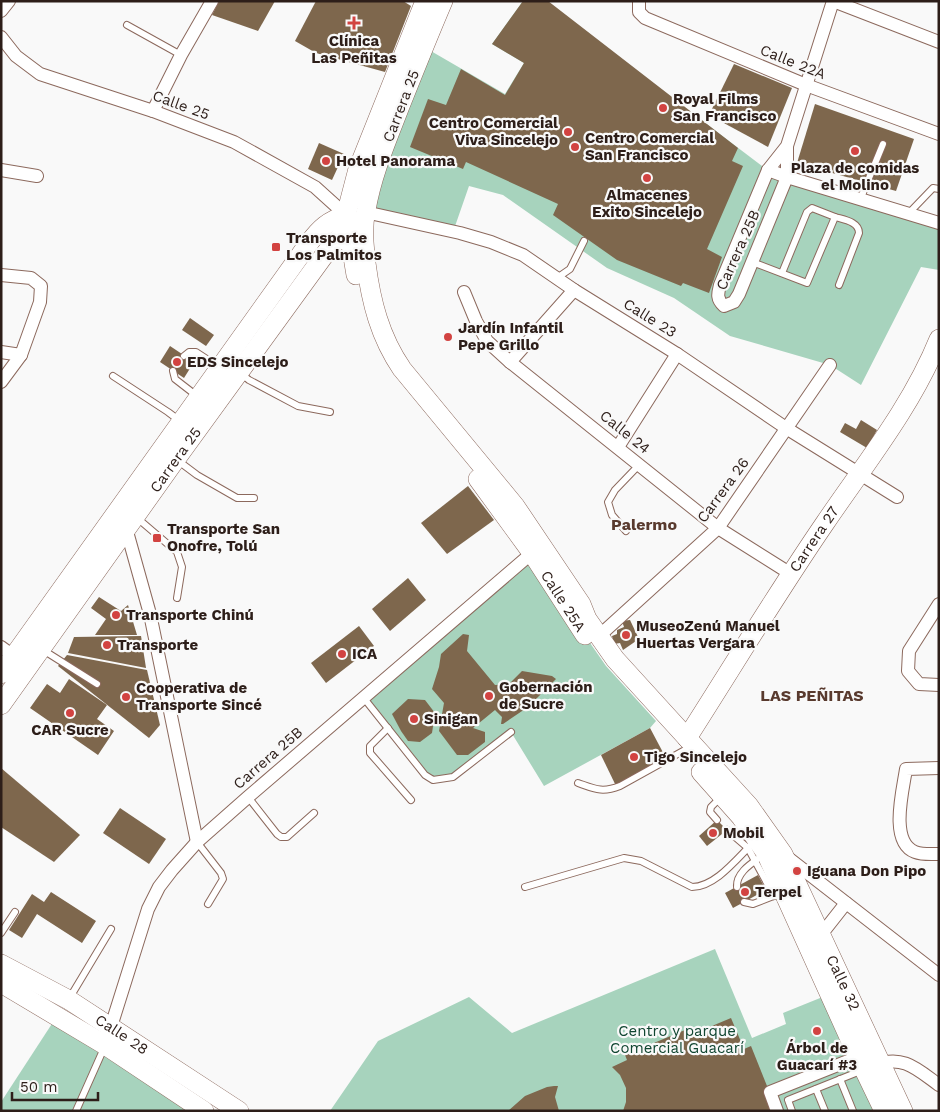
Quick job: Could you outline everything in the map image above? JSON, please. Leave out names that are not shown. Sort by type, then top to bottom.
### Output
[{"type":"main road","name":"Carrera 25","points":[[15,656],[42,649],[239,372],[325,254],[353,220],[373,180],[384,147],[443,1]]},
{"type":"main road","name":"Carrera 25","points":[[353,220],[358,168],[424,2]]},
{"type":"main road","name":"Carrera 25","points":[[1,674],[320,228],[336,218],[353,220]]},
{"type":"main road","name":"Calle 25A","points":[[353,220],[364,244],[374,309],[390,351],[402,369],[515,506],[582,604],[587,619],[599,636],[685,744],[762,851]]},
{"type":"main road","name":"Calle 25A","points":[[353,220],[364,315],[380,360],[405,393],[476,476],[532,553],[606,666],[749,806],[762,851],[779,894],[814,939]]},
{"type":"main road","name":"Carrera 27","points":[[685,744],[791,574],[907,404],[939,339]]},
{"type":"main road","points":[[532,553],[537,551],[540,553],[576,607],[587,619]]},
{"type":"main road","name":"Carrera 25","points":[[1,705],[15,656]]},
{"type":"main road","name":"Calle 32","points":[[762,851],[814,939],[867,1063],[884,1111]]},
{"type":"main road","name":"Calle 28","points":[[1,964],[68,1000],[238,1111]]},
{"type":"main road","name":"Calle 28","points":[[1,983],[105,1045],[204,1111]]},
{"type":"main road","name":"Calle 32","points":[[867,1063],[903,1111]]},
{"type":"street","points":[[1,11],[9,1]]},
{"type":"street","points":[[152,111],[212,1]]},
{"type":"street","points":[[833,1],[939,42]]},
{"type":"street","name":"Carrera 25B","points":[[787,146],[768,170],[720,284],[718,294],[720,302],[724,306],[734,302],[736,299],[787,177],[787,146],[833,1]]},
{"type":"street","name":"Calle 22A","points":[[639,7],[645,18],[806,85],[939,134]]},
{"type":"street","name":"Calle 25","points":[[1,37],[16,56],[40,74],[152,111],[234,142],[315,187],[353,220]]},
{"type":"street","points":[[1,170],[37,176]]},
{"type":"street","points":[[768,170],[939,223]]},
{"type":"street","name":"Calle 23","points":[[353,220],[460,233],[491,242],[523,255],[574,290],[677,354],[786,428],[896,497]]},
{"type":"street","points":[[1,274],[31,278],[41,286],[40,302],[21,355],[1,382]]},
{"type":"street","points":[[510,362],[574,290]]},
{"type":"street","name":"Calle 24","points":[[464,292],[487,341],[510,362],[718,528],[791,574]]},
{"type":"street","points":[[1,352],[21,355]]},
{"type":"street","points":[[618,447],[677,354]]},
{"type":"street","name":"Carrera 26","points":[[599,636],[718,528],[830,365]]},
{"type":"street","points":[[131,522],[134,551],[154,633],[197,842]]},
{"type":"street","name":"Carrera 25B","points":[[105,1045],[148,909],[159,888],[172,870],[197,842],[248,797],[532,553]]},
{"type":"street","points":[[939,604],[909,651],[908,671],[919,684],[939,686]]},
{"type":"street","points":[[939,768],[906,768],[899,820],[901,834],[907,847],[915,852],[939,854]]},
{"type":"street","points":[[762,851],[846,903],[939,975]]},
{"type":"street","points":[[814,939],[846,903]]},
{"type":"street","points":[[777,1111],[770,1092],[867,1063],[904,1062],[939,1085]]},
{"type":"lane","points":[[127,25],[181,55]]},
{"type":"lane","points":[[860,200],[883,144]]},
{"type":"lane","points":[[908,214],[933,188],[939,189]]},
{"type":"lane","points":[[782,273],[807,212],[812,208],[856,224],[859,228],[859,233],[839,285]]},
{"type":"lane","points":[[752,262],[807,283],[836,217]]},
{"type":"lane","points":[[557,278],[570,269],[584,241]]},
{"type":"lane","points":[[184,356],[189,352],[196,352],[220,368]]},
{"type":"lane","points":[[173,371],[175,379],[198,398]]},
{"type":"lane","points":[[239,372],[249,380],[298,406],[330,412]]},
{"type":"lane","points":[[113,376],[181,422]]},
{"type":"lane","points":[[176,459],[197,475],[237,498],[254,498]]},
{"type":"lane","points":[[626,531],[612,515],[608,502],[615,490],[640,464]]},
{"type":"lane","points":[[131,522],[177,552],[182,567],[177,598]]},
{"type":"lane","points":[[42,649],[97,684]]},
{"type":"lane","points":[[363,697],[425,775],[433,780],[453,777],[511,732]]},
{"type":"lane","points":[[388,728],[370,746],[370,753],[411,800]]},
{"type":"lane","points":[[578,783],[600,791],[610,790],[620,786],[685,744]]},
{"type":"lane","points":[[717,820],[710,812],[711,807],[722,796]]},
{"type":"lane","points":[[248,797],[277,834],[282,837],[287,837],[314,813]]},
{"type":"lane","points":[[727,830],[762,851]]},
{"type":"lane","points":[[197,842],[221,873],[222,879],[208,904]]},
{"type":"lane","points":[[737,887],[736,880],[738,876],[762,851]]},
{"type":"lane","points":[[525,888],[624,858],[641,861],[692,887],[701,887],[713,882],[762,851]]},
{"type":"lane","points":[[744,902],[753,904],[779,894]]},
{"type":"lane","points":[[1,933],[15,912]]},
{"type":"lane","points":[[68,1000],[111,929]]},
{"type":"lane","points":[[76,1111],[105,1045]]},
{"type":"lane","points":[[792,1111],[788,1100],[840,1079],[867,1063]]},
{"type":"lane","points":[[840,1079],[852,1109],[844,1111]]},
{"type":"lane","points":[[816,1089],[825,1111]]},
{"type":"green space","points":[[523,1],[626,63],[766,169],[939,223],[939,270],[921,267],[861,385],[830,365],[730,336],[674,298],[607,268],[503,195],[469,186],[453,232],[365,212],[424,47],[505,94],[524,63],[492,44]]},
{"type":"green space","points":[[532,553],[606,666],[656,721],[650,728],[544,786],[511,732],[462,771],[433,780],[363,697]]},
{"type":"green space","name":"Centro y parque Comercial Guacarí","points":[[715,949],[752,1038],[786,1024],[783,1013],[830,994],[884,1111],[330,1111],[378,1041],[469,997],[512,1033]]},
{"type":"green space","points":[[57,1016],[204,1111],[1,1111],[1,1102]]},
{"type":"building","points":[[219,1],[275,1],[258,31],[212,15]]},
{"type":"building","name":"Clínica Las Peñitas","points":[[316,1],[403,1],[411,6],[385,72],[316,53],[295,41]]},
{"type":"building","name":"Centro Comercial San Francisco","points":[[523,1],[548,1],[738,148],[732,161],[743,166],[707,249],[722,257],[709,293],[683,283],[681,286],[617,260],[553,215],[558,204],[466,162],[463,169],[410,147],[428,99],[446,105],[461,69],[505,95],[524,63],[492,44]]},
{"type":"building","points":[[734,64],[792,88],[768,147],[709,115]]},
{"type":"building","name":"Plaza de comidas el Molino","points":[[815,104],[914,139],[896,191],[797,163]]},
{"type":"building","name":"Hotel Panorama","points":[[319,143],[344,154],[332,180],[308,169]]},
{"type":"building","points":[[190,318],[214,335],[206,346],[182,330]]},
{"type":"building","name":"EDS Sincelejo","points":[[170,346],[194,362],[184,378],[160,362]]},
{"type":"building","points":[[861,420],[877,430],[867,448],[840,432],[845,423],[856,429]]},
{"type":"building","points":[[468,486],[494,520],[447,554],[421,523]]},
{"type":"building","name":"ICA","points":[[408,578],[426,600],[390,631],[372,609]]},
{"type":"building","name":"Transporte Chinú","points":[[99,597],[121,611],[128,605],[137,635],[95,635],[106,619],[91,608]]},
{"type":"building","name":"MuseoZenú Manuel Huertas Vergara","points":[[630,620],[639,639],[623,650],[620,643],[614,644],[612,636],[617,634],[617,630],[624,627],[622,621]]},
{"type":"building","name":"ICA","points":[[359,626],[374,646],[326,683],[311,663]]},
{"type":"building","name":"Gobernación de Sucre","points":[[463,634],[469,635],[467,651],[495,685],[509,684],[522,671],[552,676],[556,679],[528,707],[503,724],[501,724],[502,717],[495,710],[473,728],[485,732],[485,742],[468,755],[457,755],[439,731],[444,703],[432,689],[441,654]]},
{"type":"building","name":"Transporte","points":[[141,636],[146,668],[68,653],[74,637]]},
{"type":"building","name":"Cooperativa de Transporte Sincé","points":[[67,655],[147,670],[160,725],[149,738],[58,666]]},
{"type":"building","name":"CAR Sucre","points":[[69,679],[107,705],[97,719],[114,731],[98,755],[30,708],[47,684],[60,693]]},
{"type":"building","name":"Sinigan","points":[[408,699],[425,700],[435,713],[432,733],[420,742],[408,741],[392,714]]},
{"type":"building","name":"Tigo Sincelejo","points":[[650,728],[667,760],[617,788],[601,755]]},
{"type":"building","points":[[1,768],[80,835],[54,862],[1,827]]},
{"type":"building","points":[[120,808],[166,839],[149,864],[103,833]]},
{"type":"building","name":"Mobil","points":[[717,820],[727,830],[707,846],[699,836]]},
{"type":"building","name":"Terpel","points":[[758,875],[766,890],[733,908],[725,893]]},
{"type":"building","points":[[51,892],[96,921],[82,943],[37,914],[22,938],[9,930],[32,894],[44,902]]},
{"type":"building","points":[[731,1018],[744,1049],[751,1046],[777,1111],[623,1111],[626,1102],[626,1088],[620,1075],[612,1067],[627,1060],[625,1055],[685,1030],[688,1036]]},
{"type":"building","points":[[558,1086],[555,1097],[559,1111],[508,1111],[525,1096],[547,1087]]},
{"type":"place","name":"Clínica Las Peñitas","points":[[354,23]]},
{"type":"place","name":"Royal Films San Francisco","points":[[663,108]]},
{"type":"place","name":"Centro Comercial Viva Sincelejo","points":[[568,132]]},
{"type":"place","name":"Centro Comercial San Francisco","points":[[575,147]]},
{"type":"place","name":"Plaza de comidas el Molino","points":[[855,151]]},
{"type":"place","name":"Hotel Panorama","points":[[326,161]]},
{"type":"place","name":"Almacenes Exito Sincelejo","points":[[647,178]]},
{"type":"place","name":"Transporte Los Palmitos","points":[[276,247]]},
{"type":"place","name":"Jardín Infantil Pepe Grillo","points":[[448,337]]},
{"type":"place","name":"EDS Sincelejo","points":[[177,362]]},
{"type":"place","name":"Transporte San Onofre, Tolú","points":[[157,538]]},
{"type":"place","name":"Transporte Chinú","points":[[116,615]]},
{"type":"place","name":"MuseoZenú Manuel Huertas Vergara","points":[[626,635]]},
{"type":"place","name":"Transporte","points":[[107,645]]},
{"type":"place","name":"ICA","points":[[342,654]]},
{"type":"place","name":"Gobernación de Sucre","points":[[489,696]]},
{"type":"place","name":"Cooperativa de Transporte Sincé","points":[[126,697]]},
{"type":"place","name":"CAR Sucre","points":[[70,713]]},
{"type":"place","name":"Sinigan","points":[[414,719]]},
{"type":"place","name":"Tigo Sincelejo","points":[[634,757]]},
{"type":"place","name":"Mobil","points":[[713,833]]},
{"type":"place","name":"Iguana Don Pipo","points":[[797,871]]},
{"type":"place","name":"Terpel","points":[[745,892]]},
{"type":"place","name":"Árbol de Guacarí #3","points":[[817,1031]]},
{"type":"district","name":"Palermo","points":[[644,524]]},
{"type":"district","name":"LAS PEÑITAS","points":[[812,695]]}]
